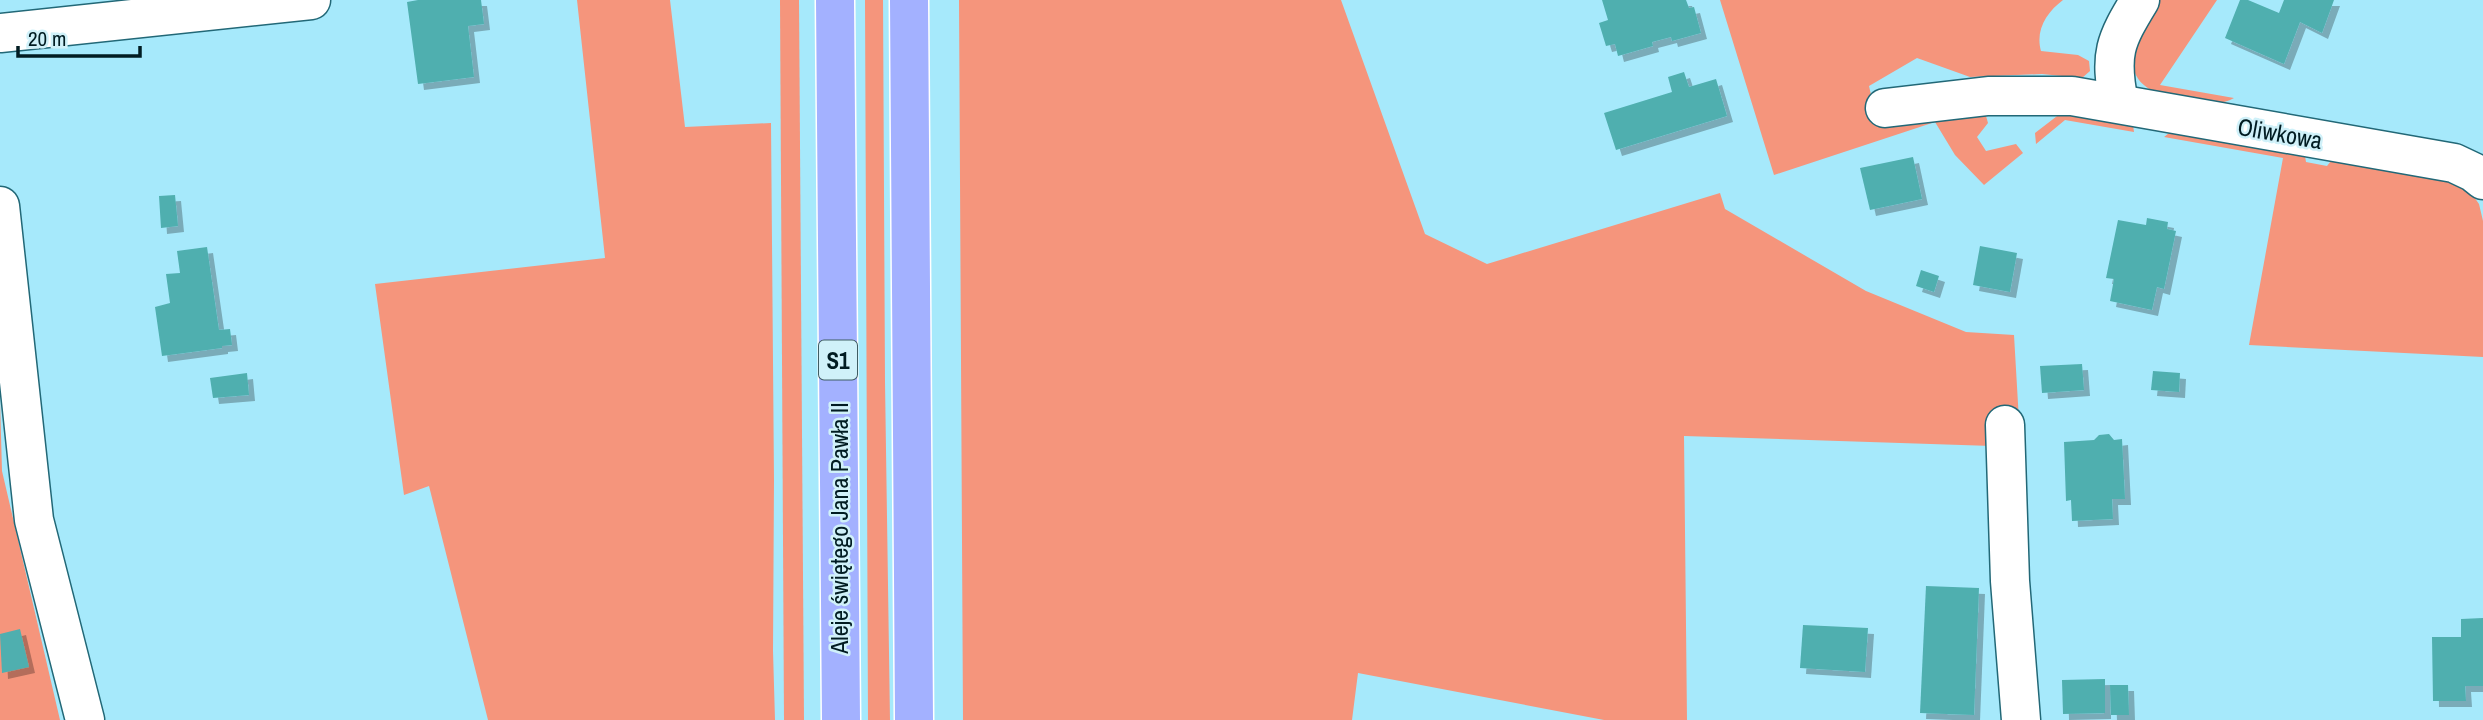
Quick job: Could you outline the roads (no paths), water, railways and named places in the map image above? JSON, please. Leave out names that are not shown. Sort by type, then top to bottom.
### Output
[{"type":"highway","name":"Aleje świętego Jana Pawła II","points":[[835,0],[841,720]]},
{"type":"highway","points":[[909,0],[914,720]]},
{"type":"street","points":[[0,33],[311,0]]},
{"type":"street","points":[[2119,103],[2113,76],[2113,59],[2120,36],[2140,0]]},
{"type":"street","name":"Oliwkowa","points":[[1885,108],[1988,96],[2072,96],[2454,163],[2483,180]]},
{"type":"street","points":[[0,206],[34,520],[85,720]]},
{"type":"street","points":[[2005,425],[2010,581],[2021,720]]}]
